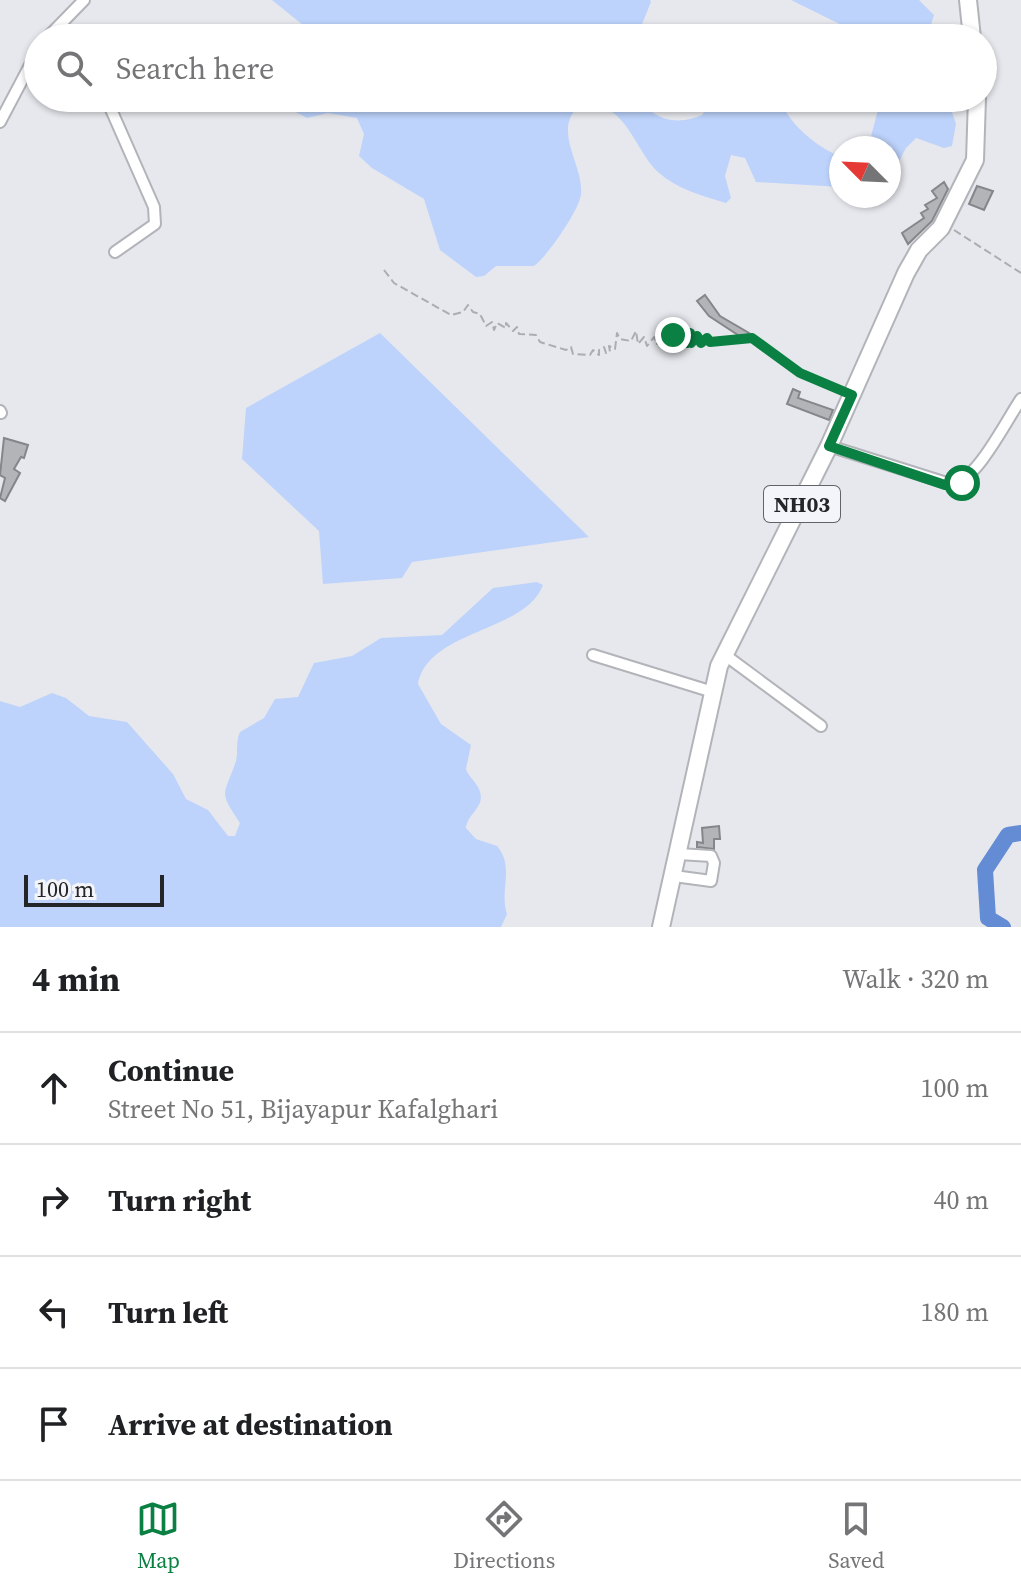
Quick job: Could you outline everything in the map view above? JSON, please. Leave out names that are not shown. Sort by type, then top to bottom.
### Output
[{"type":"main road","points":[[968,0],[971,24]]},
{"type":"main road","name":"NH03","points":[[661,927],[713,692],[725,655],[829,446],[906,273],[919,250],[941,228],[975,160],[977,112]]},
{"type":"street","points":[[61,24],[84,0]]},
{"type":"street","points":[[0,122],[24,77]]},
{"type":"street","points":[[112,112],[154,207],[155,224],[115,252]]},
{"type":"street","points":[[829,446],[953,485],[969,477],[1021,399]]},
{"type":"street","points":[[593,655],[713,692]]},
{"type":"street","points":[[725,655],[780,699],[821,726]]},
{"type":"street","points":[[674,876],[711,881],[711,856],[679,854]]},
{"type":"path","points":[[941,228],[957,230],[1021,273]]},
{"type":"path","points":[[384,270],[394,283],[451,315],[463,312],[468,305],[473,312],[480,314],[486,326],[492,322],[494,330],[497,323],[506,328],[506,323],[513,331],[517,327],[519,334],[536,335],[540,342],[566,350],[571,347],[573,354],[590,355],[593,350],[599,355],[599,350],[604,347],[606,353],[610,352],[609,346],[615,349],[617,333],[620,339],[631,341],[636,331],[638,344],[644,337],[647,346],[654,337],[656,344],[664,343],[665,335],[669,337],[671,333],[671,341],[677,337],[679,343],[683,333],[687,343],[690,333],[691,343],[697,336],[701,343],[707,338],[710,342],[720,343],[752,338],[800,373],[852,395]]},
{"type":"shaded area","points":[[272,0],[651,2],[642,24],[302,24]]},
{"type":"shaded area","points":[[791,0],[919,0],[934,15],[931,24],[840,24]]},
{"type":"shaded area","points":[[296,112],[574,112],[568,134],[581,182],[579,201],[562,232],[534,266],[496,266],[484,276],[476,277],[440,250],[424,199],[372,168],[359,156],[364,134],[357,118],[328,113],[307,118]]},
{"type":"shaded area","points":[[612,112],[653,112],[667,119],[681,120],[704,112],[786,112],[804,133],[829,151],[829,186],[756,182],[745,158],[731,155],[725,176],[731,198],[726,203],[708,198],[665,178],[650,163]]},
{"type":"shaded area","points":[[877,112],[952,112],[956,124],[952,146],[944,148],[916,138],[901,157],[901,136],[871,136]]},
{"type":"shaded area","points":[[380,333],[589,537],[412,562],[402,578],[323,584],[319,531],[242,459],[246,408]]},
{"type":"shaded area","points":[[537,582],[543,585],[533,601],[518,613],[439,652],[426,666],[418,684],[441,724],[471,745],[466,769],[481,797],[466,828],[476,839],[497,846],[505,862],[507,914],[501,927],[0,927],[0,701],[20,707],[52,693],[66,698],[89,716],[127,722],[173,774],[186,799],[208,810],[228,836],[235,836],[240,823],[225,794],[236,760],[240,732],[264,718],[275,699],[298,697],[314,663],[352,656],[381,638],[442,635],[493,588]]},
{"type":"building","points":[[944,182],[948,189],[932,221],[908,244],[902,233],[924,218],[921,213],[928,209],[925,205],[937,198],[932,191]]},
{"type":"building","points":[[977,186],[993,191],[984,210],[969,204]]},
{"type":"building","points":[[705,295],[720,316],[749,333],[744,339],[709,316],[697,301]]},
{"type":"building","points":[[793,389],[800,392],[798,398],[833,410],[829,420],[787,404]]},
{"type":"building","points":[[4,438],[28,445],[24,458],[21,457],[14,469],[20,473],[5,501],[0,498],[5,478],[0,475]]},
{"type":"building","points":[[719,826],[720,839],[714,839],[714,849],[697,847],[697,842],[703,843],[702,828]]},
{"type":"waterway","points":[[1003,927],[988,918],[985,870],[1008,835],[1021,833]]},
{"type":"route","points":[[673,335],[671,341],[677,337],[679,343],[683,333],[687,343],[690,333],[693,334],[691,343],[697,336],[701,343],[707,338],[710,342],[720,343],[752,338],[800,373],[852,395],[829,446],[945,485],[962,483]]}]
